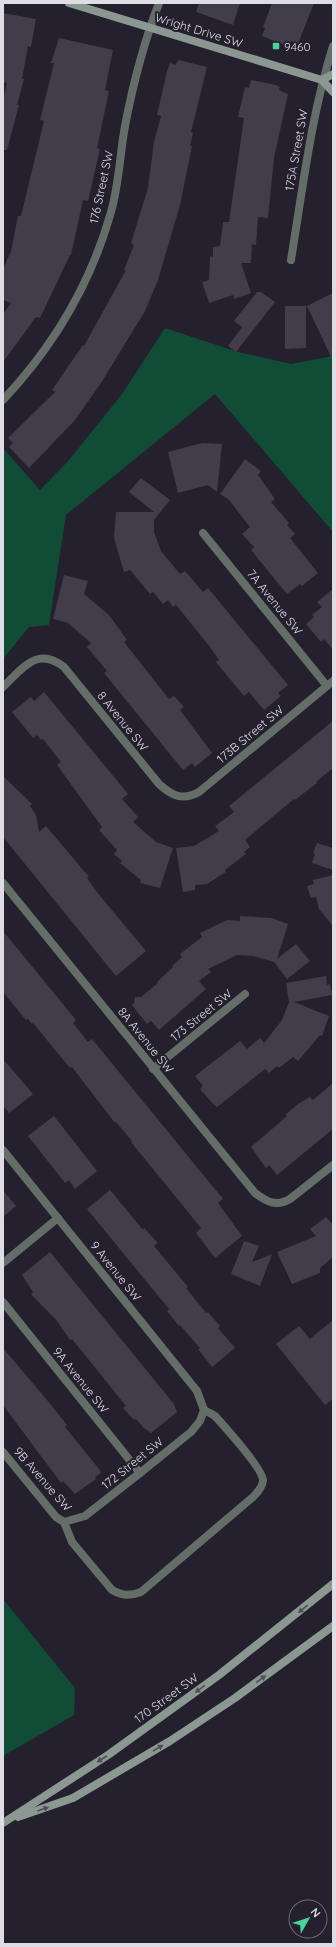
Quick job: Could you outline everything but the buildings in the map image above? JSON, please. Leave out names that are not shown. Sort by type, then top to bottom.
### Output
[{"type":"main road","name":"Wright Drive SW","points":[[69,3],[322,80]]},
{"type":"main road","points":[[333,74],[322,80],[333,92]]},
{"type":"main road","name":"170 Street SW","points":[[5,1822],[108,1755],[213,1679],[333,1584]]},
{"type":"main road","name":"170 Street SW","points":[[5,1822],[73,1798],[170,1740],[235,1698],[333,1626]]},
{"type":"street","name":"176 Street SW","points":[[3,400],[39,359],[58,330],[92,266],[111,212],[134,87],[150,28],[159,3]]},
{"type":"street","name":"175A Street SW","points":[[291,260],[302,179],[322,80],[333,46]]},
{"type":"street","name":"7A Avenue SW","points":[[203,533],[330,684]]},
{"type":"street","name":"8 Avenue SW","points":[[3,686],[34,660],[49,658],[64,667],[159,784],[167,791],[180,797]]},
{"type":"street","name":"173B Street SW","points":[[180,797],[191,796],[199,792],[330,684]]},
{"type":"street","name":"8A Avenue SW","points":[[3,883],[255,1193],[265,1200],[276,1204],[290,1200],[333,1165]]},
{"type":"street","name":"173 Street SW","points":[[153,1069],[245,994]]},
{"type":"street","name":"9 Avenue SW","points":[[3,1150],[197,1391],[204,1410]]},
{"type":"street","points":[[3,1263],[58,1218]]},
{"type":"street","name":"9A Avenue SW","points":[[3,1302],[140,1473]]},
{"type":"street","points":[[64,1522],[72,1542],[112,1590],[121,1595],[131,1596],[141,1592],[253,1497],[260,1489],[263,1482],[262,1473],[254,1463],[214,1415],[204,1410]]},
{"type":"street","name":"172 Street SW","points":[[64,1522],[85,1516],[140,1473],[191,1432],[200,1421],[204,1410]]},
{"type":"street","name":"9B Avenue SW","points":[[3,1452],[56,1517],[64,1522]]},
{"type":"green space","points":[[165,328],[238,352],[291,364],[333,356],[333,532],[215,394],[66,515],[49,625],[29,627],[3,659],[3,448],[40,490],[69,460],[122,394]]},
{"type":"green space","points":[[3,1599],[75,1688],[74,1715],[3,1756]]},
{"type":"place","name":"9460","points":[[276,46]]}]
